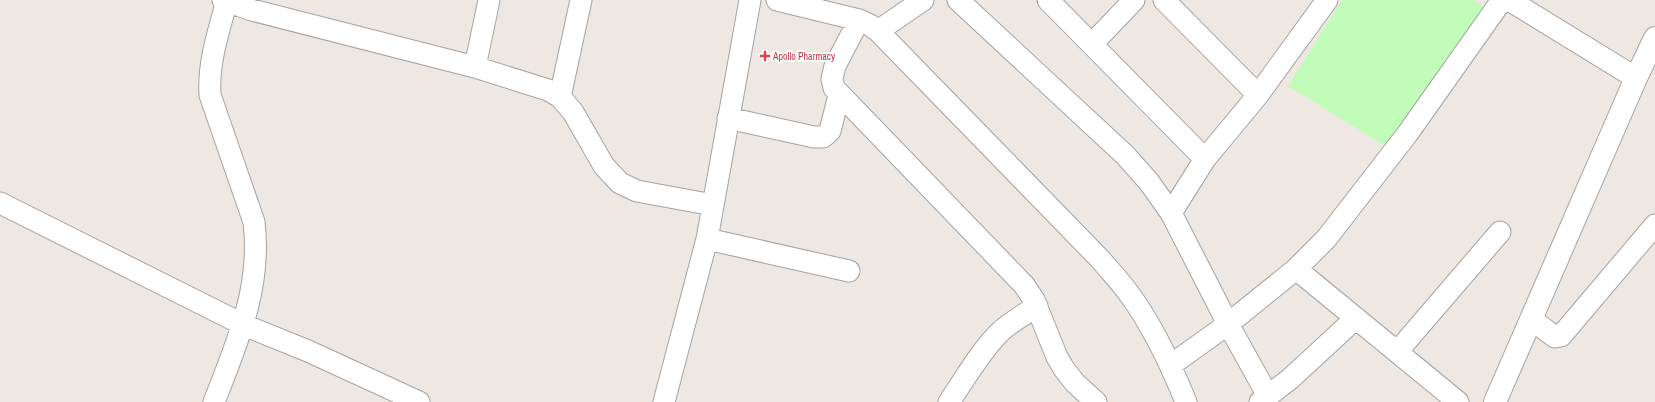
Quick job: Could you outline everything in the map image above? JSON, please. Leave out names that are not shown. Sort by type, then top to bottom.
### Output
[{"type":"street","points":[[474,67],[490,0]]},
{"type":"street","points":[[560,97],[581,0]]},
{"type":"street","points":[[664,402],[707,239],[750,0]]},
{"type":"street","points":[[777,0],[859,20],[878,31],[1100,259],[1130,295],[1151,327],[1171,365],[1186,402]]},
{"type":"street","points":[[878,31],[923,0]]},
{"type":"street","points":[[958,0],[1126,156],[1149,182],[1171,213],[1228,324],[1264,399],[1290,379],[1356,318]]},
{"type":"street","points":[[1048,0],[1205,159]]},
{"type":"street","points":[[1092,44],[1134,0]]},
{"type":"street","points":[[1164,0],[1258,95]]},
{"type":"street","points":[[1171,213],[1205,159],[1258,95],[1327,0]]},
{"type":"street","points":[[1171,365],[1228,324],[1296,269],[1326,239],[1404,139],[1502,0]]},
{"type":"street","points":[[1509,0],[1636,78]]},
{"type":"street","points":[[214,402],[244,325],[251,290],[256,239],[254,222],[210,95],[209,79],[212,59],[225,1],[253,5],[474,67],[548,90],[560,97],[573,112],[604,166],[620,183],[637,191],[713,205]]},
{"type":"street","points":[[859,20],[835,66],[832,79],[834,88],[839,95],[1015,273],[1024,284],[1037,306],[1064,369],[1075,383],[1096,402]]},
{"type":"street","points":[[1495,402],[1636,78],[1655,38]]},
{"type":"street","points":[[728,118],[814,137],[823,137],[830,131],[839,95]]},
{"type":"street","points":[[0,203],[244,325],[308,351],[420,402]]},
{"type":"street","points":[[1531,319],[1554,337],[1562,336],[1655,225]]},
{"type":"street","points":[[1397,352],[1500,232]]},
{"type":"street","points":[[707,239],[849,271]]},
{"type":"street","points":[[1296,269],[1458,402]]},
{"type":"street","points":[[949,402],[984,350],[998,333],[1037,306]]},
{"type":"green space","points":[[1342,0],[1473,0],[1484,7],[1387,147],[1288,86]]},
{"type":"place","name":"Apollo Pharmacy","points":[[765,56]]}]
